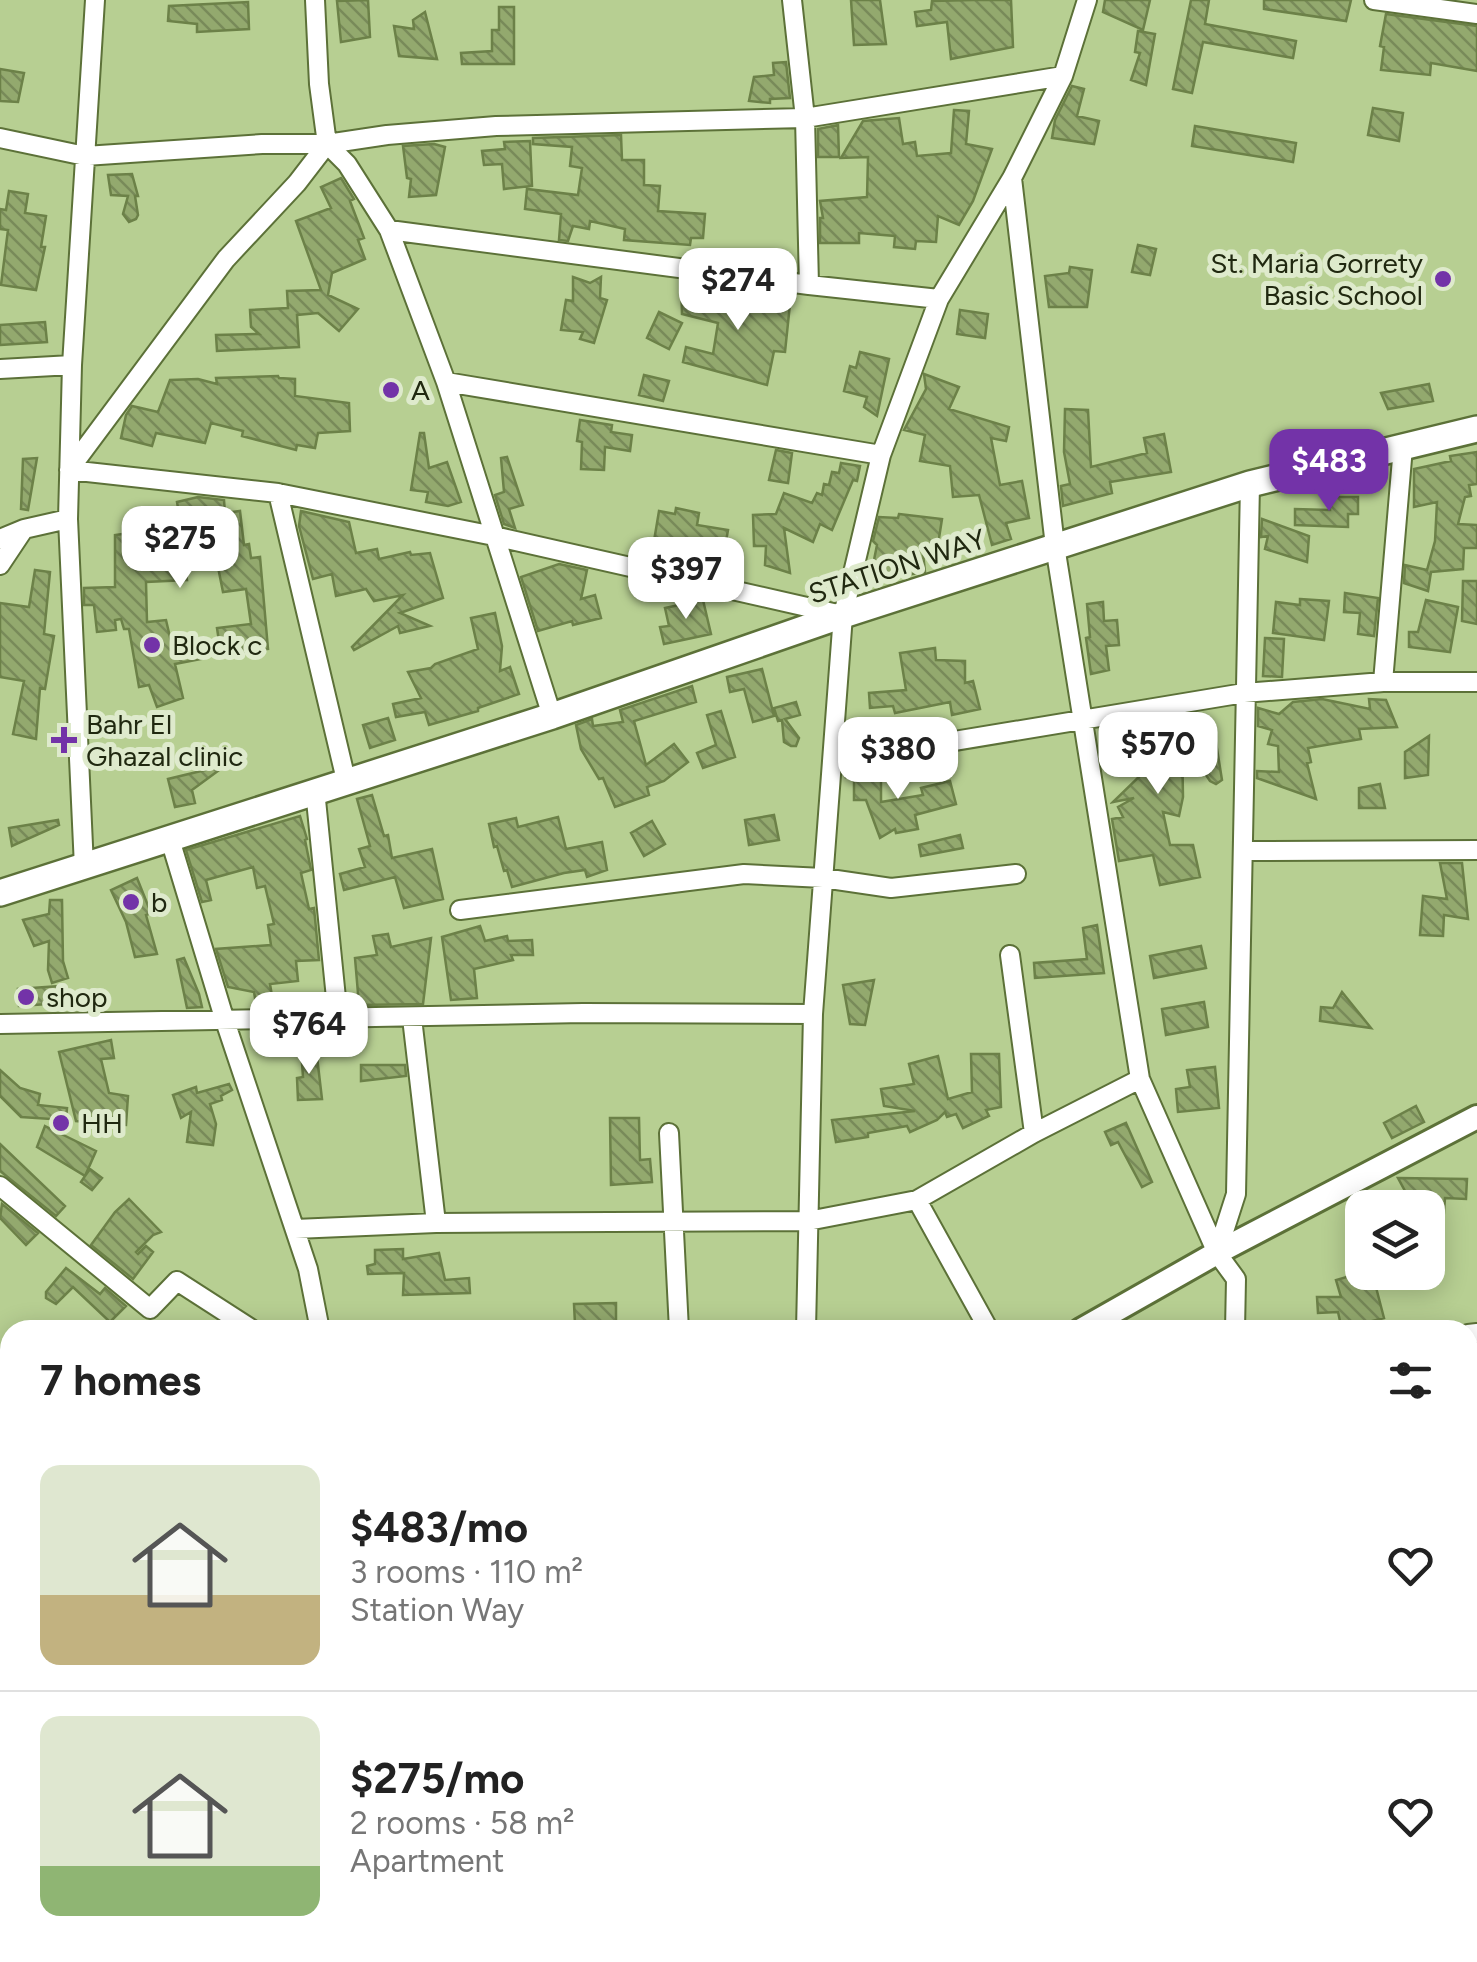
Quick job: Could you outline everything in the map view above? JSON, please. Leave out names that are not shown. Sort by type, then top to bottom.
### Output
[{"type":"main road","name":"STATION WAY","points":[[0,892],[552,716],[843,615],[1250,484],[1477,429]]},
{"type":"street","points":[[84,868],[68,519],[72,365],[95,0]]},
{"type":"street","points":[[316,0],[319,84],[328,144],[347,164],[389,230],[446,382],[552,716]]},
{"type":"street","points":[[792,0],[805,118],[809,285]]},
{"type":"street","points":[[806,1320],[814,1014],[843,615],[881,455],[939,299],[1012,178],[1063,76],[1087,0]]},
{"type":"street","points":[[1374,0],[1477,14]]},
{"type":"street","points":[[0,138],[85,156],[262,144],[328,144],[496,126],[805,118],[1063,76]]},
{"type":"street","points":[[69,470],[226,259],[328,144]]},
{"type":"street","points":[[1012,178],[1055,546],[1140,1080],[1218,1253],[1236,1278],[1235,1320]]},
{"type":"street","points":[[389,230],[939,299]]},
{"type":"street","points":[[0,369],[72,365]]},
{"type":"street","points":[[446,382],[881,455]]},
{"type":"street","points":[[1383,682],[1404,447]]},
{"type":"street","points":[[69,470],[278,493],[494,536],[843,615]]},
{"type":"street","points":[[1218,1253],[1236,1194],[1250,484]]},
{"type":"street","points":[[278,493],[346,780]]},
{"type":"street","points":[[0,539],[68,519]]},
{"type":"street","points":[[0,566],[24,529]]},
{"type":"street","points":[[834,761],[1244,693],[1383,682],[1477,682]]},
{"type":"street","points":[[315,790],[338,1018]]},
{"type":"street","points":[[169,836],[225,1021],[296,1229],[318,1320]]},
{"type":"street","points":[[1243,852],[1477,850]]},
{"type":"street","points":[[460,910],[744,874],[824,878],[892,888],[1016,874]]},
{"type":"street","points":[[1010,956],[1034,1134]]},
{"type":"street","points":[[0,1024],[583,1013],[814,1014]]},
{"type":"street","points":[[412,1018],[436,1223]]},
{"type":"street","points":[[296,1229],[436,1223],[808,1221],[917,1200],[1140,1080]]},
{"type":"street","points":[[1099,1320],[1477,1117]]},
{"type":"street","points":[[669,1134],[679,1320]]},
{"type":"street","points":[[0,1186],[150,1309],[177,1281],[237,1320]]},
{"type":"street","points":[[917,1200],[983,1320]]},
{"type":"building","points":[[368,0],[370,37],[341,42],[337,1]]},
{"type":"building","points":[[851,0],[880,0],[886,44],[854,45]]},
{"type":"building","points":[[1011,0],[1013,47],[951,59],[947,22],[917,26],[915,12],[931,10],[932,1]]},
{"type":"building","points":[[1105,0],[1150,0],[1143,30],[1103,12]]},
{"type":"building","points":[[1191,0],[1209,0],[1205,24],[1296,41],[1293,58],[1203,42],[1192,93],[1173,89]]},
{"type":"building","points":[[1264,0],[1351,0],[1346,21],[1264,9]]},
{"type":"building","points":[[248,2],[249,29],[197,32],[197,24],[168,21],[169,6]]},
{"type":"building","points":[[499,7],[514,7],[514,64],[462,64],[461,53],[492,51],[492,30],[499,30]]},
{"type":"building","points":[[425,12],[437,59],[399,56],[394,26],[414,29],[413,20]]},
{"type":"building","points":[[1386,14],[1477,26],[1477,71],[1431,63],[1430,75],[1381,70],[1384,47],[1380,46]]},
{"type":"building","points":[[1138,31],[1155,34],[1146,85],[1131,80],[1140,53],[1135,52]]},
{"type":"building","points":[[786,62],[790,98],[770,99],[770,103],[749,101],[754,77],[774,75],[773,63]]},
{"type":"building","points":[[0,69],[24,73],[18,102],[0,101]]},
{"type":"building","points":[[1072,86],[1084,89],[1077,116],[1099,121],[1094,144],[1052,138],[1055,120]]},
{"type":"building","points":[[1373,108],[1403,113],[1399,141],[1368,135]]},
{"type":"building","points":[[954,110],[969,111],[966,144],[992,149],[973,201],[959,225],[938,216],[936,242],[916,241],[915,249],[894,247],[895,236],[859,233],[859,243],[820,243],[820,201],[867,197],[868,157],[841,158],[863,121],[899,118],[903,144],[915,142],[917,156],[951,153]]},
{"type":"building","points":[[838,125],[839,157],[818,157],[818,129]]},
{"type":"building","points":[[1195,126],[1296,143],[1293,162],[1192,146]]},
{"type":"building","points":[[621,135],[622,160],[644,160],[644,185],[660,186],[658,211],[705,214],[703,238],[691,238],[690,245],[624,240],[625,229],[590,221],[589,229],[573,226],[568,241],[559,240],[561,214],[525,209],[527,189],[578,195],[582,168],[570,166],[572,147],[533,144],[533,138]]},
{"type":"building","points":[[530,141],[532,186],[504,189],[502,164],[484,165],[482,151],[505,149],[504,142]]},
{"type":"building","points":[[403,146],[445,147],[436,195],[409,197],[411,179],[407,178]]},
{"type":"building","points":[[132,174],[138,215],[129,222],[123,214],[128,196],[111,195],[108,175]]},
{"type":"building","points":[[341,178],[354,199],[350,201],[364,238],[358,240],[365,259],[332,273],[328,295],[358,309],[339,331],[318,313],[297,315],[299,347],[217,351],[216,335],[259,334],[251,327],[250,310],[288,308],[287,291],[321,290],[296,221],[331,208],[321,187]]},
{"type":"building","points":[[9,191],[28,194],[25,213],[46,216],[41,247],[45,247],[36,290],[1,285],[8,230],[0,229],[0,209],[6,210]]},
{"type":"building","points":[[1138,245],[1156,249],[1150,275],[1132,272]]},
{"type":"building","points":[[1070,267],[1092,270],[1087,307],[1049,307],[1045,276],[1069,273]]},
{"type":"building","points":[[573,277],[590,283],[601,277],[600,298],[607,300],[594,343],[580,339],[583,332],[561,330],[566,300],[573,301]]},
{"type":"building","points":[[681,281],[691,282],[695,290],[737,299],[738,296],[790,304],[785,352],[774,351],[767,385],[683,362],[686,347],[713,354],[718,323],[682,314]]},
{"type":"building","points":[[960,310],[988,314],[985,338],[957,334]]},
{"type":"building","points":[[659,312],[682,323],[669,349],[647,338]]},
{"type":"building","points":[[45,322],[47,342],[0,345],[0,325]]},
{"type":"building","points":[[860,352],[889,359],[877,416],[864,407],[867,397],[844,391],[850,366],[856,368]]},
{"type":"building","points":[[924,374],[959,387],[949,409],[1009,427],[1006,441],[991,438],[1000,485],[1022,481],[1029,518],[1006,523],[1011,539],[992,545],[979,495],[953,497],[950,466],[920,461],[925,435],[904,430],[926,389]]},
{"type":"building","points":[[644,375],[669,381],[663,401],[639,395]]},
{"type":"building","points":[[216,378],[295,379],[295,396],[349,403],[350,431],[318,433],[315,448],[297,445],[296,450],[242,436],[243,431],[211,423],[205,443],[156,433],[152,446],[121,438],[132,406],[158,412],[170,380],[198,379],[217,384]]},
{"type":"building","points":[[1429,384],[1433,401],[1423,403],[1388,409],[1381,393]]},
{"type":"building","points":[[1065,409],[1088,410],[1091,467],[1147,453],[1144,438],[1164,434],[1171,472],[1110,482],[1112,493],[1063,506],[1061,486],[1070,484],[1064,452]]},
{"type":"building","points":[[580,420],[612,425],[611,432],[632,435],[630,451],[605,447],[604,470],[581,469],[582,442],[577,441]]},
{"type":"building","points":[[420,433],[424,433],[429,468],[447,462],[461,502],[448,506],[426,502],[428,492],[411,490]]},
{"type":"building","points":[[776,450],[792,453],[788,483],[769,480]]},
{"type":"building","points":[[1477,452],[1477,484],[1469,485],[1471,496],[1465,497],[1458,524],[1477,525],[1477,548],[1464,548],[1463,569],[1431,572],[1428,591],[1404,583],[1405,565],[1427,570],[1435,541],[1437,502],[1414,507],[1414,469],[1451,461],[1450,456]]},
{"type":"building","points":[[507,457],[523,505],[509,509],[515,528],[504,524],[495,495],[504,492],[501,458]]},
{"type":"building","points":[[37,458],[28,510],[21,509],[23,459]]},
{"type":"building","points":[[841,463],[860,466],[857,481],[853,480],[832,530],[820,524],[813,542],[784,528],[790,573],[765,565],[766,546],[754,546],[753,515],[776,514],[784,493],[812,503],[817,493],[822,495],[824,484],[829,485],[832,472],[839,473]]},
{"type":"building","points":[[198,497],[224,500],[225,513],[240,511],[244,545],[249,544],[251,558],[260,557],[268,649],[221,655],[217,628],[251,624],[246,589],[223,592],[214,547],[183,551],[187,580],[146,582],[147,622],[166,620],[173,650],[205,649],[206,658],[175,664],[183,698],[157,707],[149,685],[139,687],[129,629],[124,629],[121,619],[115,620],[116,630],[97,632],[94,605],[84,605],[84,588],[115,587],[115,535],[130,533],[135,563],[166,562],[162,526],[146,529],[143,513],[178,508],[177,502]]},
{"type":"building","points":[[1330,497],[1358,497],[1358,514],[1348,514],[1348,527],[1295,525],[1295,509],[1330,510]]},
{"type":"building","points":[[676,508],[699,513],[697,525],[728,530],[724,553],[708,550],[706,564],[691,562],[692,547],[654,541],[659,511],[675,514]]},
{"type":"building","points":[[301,511],[349,522],[356,553],[377,549],[379,559],[410,552],[430,553],[443,598],[400,613],[430,626],[400,633],[398,626],[354,650],[352,647],[403,595],[374,601],[366,589],[336,596],[332,574],[313,579],[299,526]]},
{"type":"building","points":[[899,514],[942,519],[937,551],[923,553],[925,572],[888,578],[871,575],[879,517],[898,518]]},
{"type":"building","points":[[1262,519],[1309,536],[1307,562],[1265,549],[1268,536],[1261,537]]},
{"type":"building","points":[[559,564],[587,570],[581,599],[595,595],[601,618],[538,631],[521,577]]},
{"type":"building","points":[[35,570],[50,572],[44,634],[54,636],[45,689],[40,688],[36,739],[13,734],[24,681],[0,677],[0,603],[29,607]]},
{"type":"building","points":[[1463,581],[1477,581],[1477,624],[1462,621]]},
{"type":"building","points":[[1345,593],[1378,598],[1374,636],[1358,634],[1360,613],[1344,612]]},
{"type":"building","points":[[1300,599],[1329,601],[1324,640],[1273,633],[1276,602],[1300,605]]},
{"type":"building","points":[[703,600],[711,634],[664,644],[660,627],[669,626],[665,608]]},
{"type":"building","points":[[1426,600],[1458,607],[1450,652],[1409,647],[1409,632],[1418,632]]},
{"type":"building","points":[[1103,602],[1104,621],[1117,620],[1119,645],[1106,646],[1109,670],[1091,674],[1087,604]]},
{"type":"building","points":[[495,613],[502,646],[500,671],[510,667],[519,694],[429,725],[425,712],[396,717],[393,704],[421,698],[408,672],[431,668],[478,649],[471,618]]},
{"type":"building","points":[[1265,638],[1284,639],[1282,677],[1263,676]]},
{"type":"building","points":[[935,648],[936,660],[965,661],[965,683],[973,681],[980,709],[952,715],[950,702],[895,713],[893,706],[870,708],[869,693],[906,690],[900,653]]},
{"type":"building","points":[[762,669],[774,716],[753,722],[744,689],[730,692],[727,677]]},
{"type":"building","points":[[692,686],[696,702],[634,721],[646,765],[674,744],[688,762],[664,781],[647,787],[649,795],[615,807],[603,778],[599,779],[581,749],[576,725],[592,719],[593,726],[623,722],[620,710]]},
{"type":"building","points":[[1322,699],[1370,709],[1369,699],[1386,700],[1397,727],[1359,729],[1361,739],[1308,748],[1311,762],[1307,763],[1316,799],[1257,778],[1257,771],[1279,772],[1278,746],[1268,744],[1272,730],[1258,726],[1258,708],[1279,714],[1293,702]]},
{"type":"building","points":[[796,702],[800,715],[785,719],[799,738],[796,746],[791,746],[784,742],[782,720],[778,721],[774,708]]},
{"type":"building","points":[[721,711],[735,757],[703,768],[697,753],[716,745],[707,715]]},
{"type":"building","points":[[388,718],[395,740],[370,748],[363,725]]},
{"type":"building","points":[[1109,728],[1175,738],[1214,730],[1222,780],[1216,784],[1210,781],[1182,739],[1183,797],[1179,816],[1163,812],[1170,845],[1193,845],[1200,877],[1160,885],[1153,855],[1119,861],[1112,819],[1123,817],[1118,807],[1134,798],[1113,802],[1142,774],[1126,772],[1129,756],[1105,761]]},
{"type":"building","points":[[1429,736],[1428,775],[1405,778],[1405,752]]},
{"type":"building","points":[[226,765],[192,790],[195,803],[175,807],[168,779]]},
{"type":"building","points":[[881,767],[881,802],[923,795],[921,788],[950,781],[956,804],[915,815],[918,829],[896,833],[895,829],[880,838],[866,800],[854,800],[854,776],[846,777],[846,772]]},
{"type":"building","points":[[1380,784],[1385,808],[1359,808],[1359,788]]},
{"type":"building","points":[[372,795],[384,836],[388,835],[392,858],[432,849],[443,899],[404,908],[395,877],[344,890],[340,874],[365,867],[359,849],[370,846],[357,799]]},
{"type":"building","points":[[774,815],[779,840],[749,845],[745,820]]},
{"type":"building","points":[[300,816],[311,870],[301,873],[309,909],[314,908],[319,960],[296,961],[298,981],[270,984],[273,1002],[256,1004],[254,992],[228,987],[216,949],[271,945],[268,925],[274,924],[265,886],[257,888],[253,867],[206,880],[211,900],[202,902],[186,850]]},
{"type":"building","points":[[558,817],[566,849],[602,842],[607,870],[587,877],[585,870],[564,873],[512,887],[497,846],[494,847],[489,824],[516,818],[518,827]]},
{"type":"building","points":[[58,820],[59,825],[12,846],[9,828]]},
{"type":"building","points":[[652,821],[665,844],[644,856],[631,833]]},
{"type":"building","points":[[960,835],[963,848],[921,856],[919,845]]},
{"type":"building","points":[[1440,863],[1462,863],[1468,919],[1444,915],[1443,936],[1420,935],[1423,896],[1447,899]]},
{"type":"building","points":[[137,878],[151,913],[146,915],[157,954],[135,957],[126,922],[111,890]]},
{"type":"building","points":[[50,900],[62,900],[63,961],[68,978],[52,983],[48,970],[49,941],[34,946],[23,920],[49,914]]},
{"type":"building","points":[[1097,925],[1104,973],[1035,978],[1034,963],[1087,959],[1083,928]]},
{"type":"building","points":[[480,926],[485,941],[507,936],[508,941],[532,940],[533,955],[511,955],[513,960],[474,969],[477,998],[451,1000],[442,937]]},
{"type":"building","points":[[388,934],[391,947],[431,938],[423,1004],[359,1005],[355,958],[377,955],[373,936]]},
{"type":"building","points":[[1201,946],[1206,968],[1154,978],[1150,956]]},
{"type":"building","points":[[184,958],[202,1007],[187,1008],[177,960]]},
{"type":"building","points":[[874,980],[865,1025],[850,1024],[843,985]]},
{"type":"building","points":[[59,986],[63,1003],[19,1006],[18,989]]},
{"type":"building","points":[[1342,992],[1371,1028],[1320,1021],[1321,1007],[1333,1008]]},
{"type":"building","points":[[1204,1002],[1208,1027],[1166,1035],[1162,1009]]},
{"type":"building","points":[[111,1040],[114,1058],[101,1059],[109,1093],[128,1096],[126,1125],[76,1121],[59,1052]]},
{"type":"building","points":[[316,1048],[322,1099],[298,1100],[297,1078],[303,1077],[301,1049]]},
{"type":"building","points":[[971,1054],[999,1054],[1001,1107],[986,1110],[989,1116],[963,1128],[956,1114],[947,1117],[945,1112],[910,1132],[907,1126],[836,1142],[832,1120],[915,1111],[884,1106],[881,1089],[914,1084],[909,1064],[938,1056],[948,1099],[972,1092]]},
{"type":"building","points":[[361,1065],[405,1065],[406,1076],[361,1081]]},
{"type":"building","points":[[1215,1067],[1219,1108],[1178,1112],[1176,1089],[1190,1087],[1187,1070]]},
{"type":"building","points":[[0,1070],[20,1088],[40,1094],[38,1105],[67,1108],[66,1120],[21,1117],[0,1096]]},
{"type":"building","points":[[229,1084],[232,1090],[221,1096],[222,1100],[210,1104],[216,1124],[213,1145],[187,1142],[191,1112],[181,1118],[173,1095],[196,1087],[197,1093]]},
{"type":"building","points":[[1416,1106],[1424,1122],[1392,1138],[1384,1123]]},
{"type":"building","points":[[610,1118],[639,1118],[640,1160],[650,1159],[652,1182],[611,1185]]},
{"type":"building","points":[[1126,1123],[1152,1182],[1142,1187],[1118,1142],[1111,1145],[1105,1132]]},
{"type":"building","points":[[45,1126],[96,1151],[85,1176],[37,1147]]},
{"type":"building","points":[[0,1144],[65,1206],[56,1216],[0,1171]]},
{"type":"building","points":[[90,1169],[102,1178],[92,1190],[81,1182]]},
{"type":"building","points":[[1398,1178],[1467,1179],[1466,1199],[1445,1198],[1445,1190],[1404,1190]]},
{"type":"building","points":[[129,1199],[161,1232],[136,1252],[146,1246],[153,1252],[133,1279],[91,1245]]},
{"type":"building","points":[[2,1204],[38,1233],[26,1245],[0,1218]]},
{"type":"building","points":[[403,1249],[403,1259],[439,1253],[445,1280],[469,1278],[470,1293],[403,1295],[404,1273],[368,1274],[367,1266],[375,1264],[375,1250]]},
{"type":"building","points":[[66,1268],[100,1294],[105,1288],[126,1306],[108,1320],[73,1287],[56,1304],[46,1298],[46,1292]]},
{"type":"building","points":[[1345,1277],[1345,1290],[1377,1290],[1384,1318],[1340,1320],[1338,1312],[1318,1313],[1317,1297],[1341,1297],[1336,1280]]},
{"type":"building","points":[[616,1303],[616,1320],[575,1320],[574,1304]]},
{"type":"place","name":"St. Maria Gorrety Basic School","points":[[1443,279]]},
{"type":"place","name":"A","points":[[391,390]]},
{"type":"place","name":"Block c","points":[[152,645]]},
{"type":"place","name":"Bahr El Ghazal clinic","points":[[64,740]]},
{"type":"place","name":"b","points":[[131,902]]},
{"type":"place","name":"shop","points":[[26,997]]},
{"type":"place","name":"HH","points":[[61,1123]]}]
